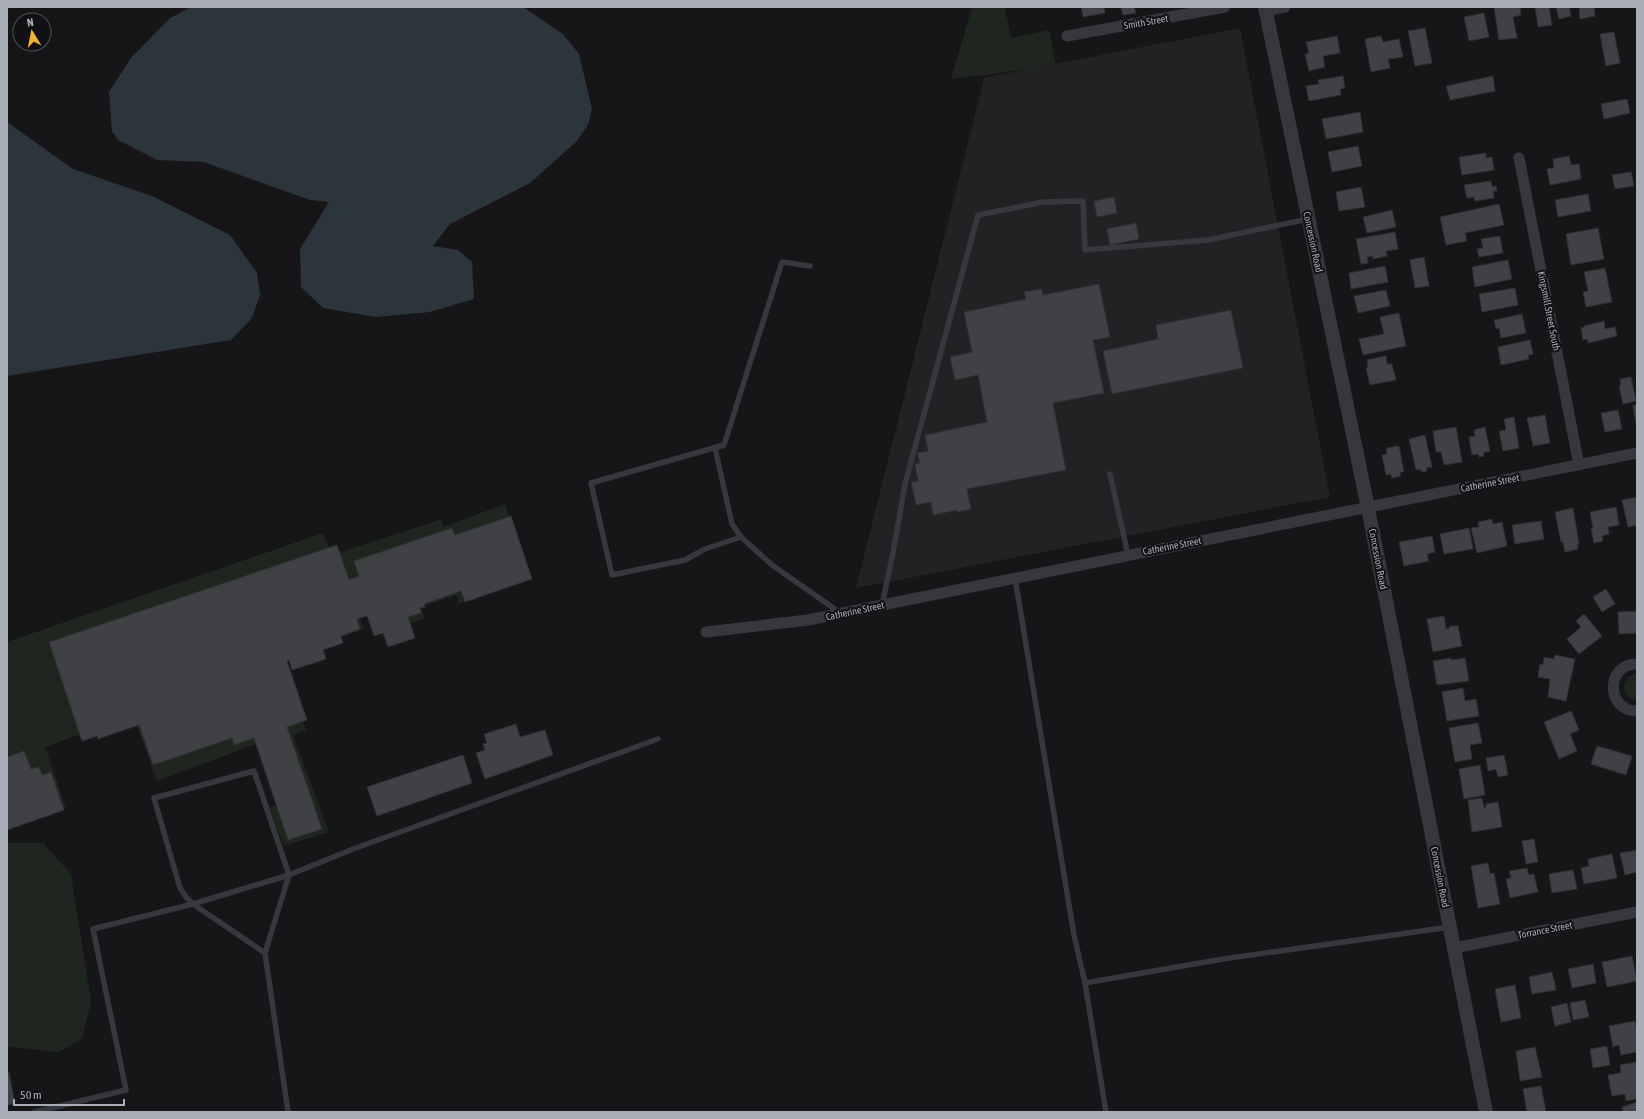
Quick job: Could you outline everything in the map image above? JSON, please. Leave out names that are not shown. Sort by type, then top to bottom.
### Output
[{"type":"street","name":"Smith Street","points":[[1067,36],[1226,7]]},
{"type":"street","points":[[1265,9],[1285,7]]},
{"type":"street","name":"Concession Road","points":[[1265,9],[1368,508],[1486,1112]]},
{"type":"street","name":"Kingsmill Street South","points":[[1519,158],[1578,465]]},
{"type":"street","name":"Catherine Street","points":[[706,632],[808,620],[841,614],[1128,555],[1637,454]]},
{"type":"street","points":[[1637,664],[1627,666],[1620,670],[1615,676],[1613,684],[1613,692],[1621,705],[1627,709],[1637,711]]},
{"type":"street","name":"Torrance Street","points":[[1454,948],[1637,912]]},
{"type":"lane","points":[[882,605],[905,484],[978,215],[1044,202],[1083,201],[1085,250],[1208,240],[1308,219]]},
{"type":"lane","points":[[741,537],[705,549],[685,560],[612,575],[590,483],[724,445],[782,262],[810,266]]},
{"type":"lane","points":[[715,448],[732,524],[741,537],[772,565],[841,614]]},
{"type":"lane","points":[[1110,474],[1128,555]]},
{"type":"lane","points":[[1015,578],[1074,935],[1085,983],[1106,1112]]},
{"type":"lane","points":[[35,1112],[126,1090],[93,929],[193,904],[289,875],[353,850],[658,739]]},
{"type":"lane","points":[[265,953],[193,904],[186,897],[180,888],[154,798],[254,771],[289,875],[265,953],[288,1112]]},
{"type":"lane","points":[[1085,983],[1223,959],[1450,927]]},
{"type":"shaded area","points":[[191,7],[523,7],[563,34],[579,54],[592,109],[588,125],[576,142],[530,183],[450,224],[433,246],[458,250],[472,262],[474,299],[430,312],[376,317],[323,308],[301,287],[300,249],[329,202],[310,200],[204,162],[157,160],[118,140],[112,131],[109,92],[131,58],[170,18]]},
{"type":"shaded area","points":[[972,7],[1005,7],[1011,38],[1049,30],[1056,66],[951,79]]},
{"type":"shaded area","points":[[1240,28],[1330,497],[856,588],[984,78]]},
{"type":"shaded area","points":[[7,122],[73,169],[152,196],[230,235],[257,273],[260,295],[252,318],[231,340],[7,376]]},
{"type":"shaded area","points":[[505,504],[529,577],[458,604],[457,595],[420,607],[425,618],[379,634],[371,608],[357,613],[364,629],[278,660],[306,730],[293,735],[329,832],[284,846],[269,807],[279,806],[256,744],[157,781],[133,715],[45,747],[66,807],[7,828],[7,642],[323,533],[332,555],[442,519],[443,527]]},
{"type":"shaded area","points":[[1637,674],[1637,700],[1627,695],[1624,687],[1627,679]]},
{"type":"shaded area","points":[[7,843],[43,843],[71,874],[91,1001],[82,1039],[59,1052],[7,1047]]},
{"type":"building","points":[[1081,7],[1104,7],[1105,13],[1083,17]]},
{"type":"building","points":[[1121,7],[1134,7],[1136,13],[1123,15]]},
{"type":"building","points":[[1494,7],[1520,7],[1521,15],[1513,17],[1517,38],[1499,40]]},
{"type":"building","points":[[1535,7],[1549,7],[1552,25],[1538,27]]},
{"type":"building","points":[[1556,7],[1569,7],[1571,16],[1559,19]]},
{"type":"building","points":[[1579,7],[1594,7],[1595,16],[1580,19]]},
{"type":"building","points":[[1484,13],[1489,37],[1469,41],[1464,17]]},
{"type":"building","points":[[1425,28],[1432,63],[1415,66],[1408,31]]},
{"type":"building","points":[[1614,32],[1620,63],[1606,66],[1600,34]]},
{"type":"building","points":[[1337,36],[1340,53],[1323,56],[1325,67],[1309,71],[1305,54],[1309,53],[1306,42]]},
{"type":"building","points":[[1381,36],[1383,42],[1399,39],[1403,57],[1388,59],[1390,68],[1371,72],[1365,39]]},
{"type":"building","points":[[1343,76],[1345,88],[1340,89],[1341,95],[1309,101],[1306,86],[1319,84],[1318,80]]},
{"type":"building","points":[[1493,76],[1495,91],[1450,100],[1446,86]]},
{"type":"building","points":[[1627,99],[1630,113],[1604,119],[1601,104]]},
{"type":"building","points":[[1360,112],[1363,132],[1326,139],[1322,119]]},
{"type":"building","points":[[1358,146],[1362,166],[1332,172],[1328,152]]},
{"type":"building","points":[[1486,153],[1486,158],[1492,157],[1494,170],[1462,175],[1459,157]]},
{"type":"building","points":[[1569,156],[1571,165],[1579,164],[1581,179],[1550,185],[1547,169],[1554,168],[1553,159]]},
{"type":"building","points":[[1631,172],[1634,186],[1615,189],[1612,175]]},
{"type":"building","points":[[1491,181],[1492,187],[1496,186],[1497,191],[1493,191],[1494,198],[1475,201],[1474,197],[1467,198],[1464,185]]},
{"type":"building","points":[[1361,187],[1365,207],[1339,211],[1336,192]]},
{"type":"building","points":[[1588,194],[1591,211],[1558,217],[1555,200]]},
{"type":"building","points":[[1114,197],[1117,213],[1097,217],[1094,201]]},
{"type":"building","points":[[1499,204],[1504,225],[1465,233],[1467,241],[1446,245],[1440,217]]},
{"type":"building","points":[[1392,210],[1396,227],[1367,233],[1363,217]]},
{"type":"building","points":[[1136,223],[1139,239],[1110,245],[1107,229]]},
{"type":"building","points":[[1598,228],[1604,259],[1571,265],[1566,234]]},
{"type":"building","points":[[1395,232],[1398,249],[1386,251],[1387,256],[1373,259],[1373,256],[1367,257],[1368,263],[1361,264],[1356,239]]},
{"type":"building","points":[[1500,236],[1503,253],[1479,257],[1477,249],[1483,248],[1481,239]]},
{"type":"building","points":[[1424,257],[1429,286],[1415,288],[1410,260]]},
{"type":"building","points":[[1508,260],[1512,279],[1475,287],[1472,267]]},
{"type":"building","points":[[1385,266],[1388,282],[1351,289],[1349,273]]},
{"type":"building","points":[[1605,268],[1612,302],[1586,307],[1583,292],[1588,291],[1584,272]]},
{"type":"building","points":[[1099,284],[1110,337],[1093,340],[1104,393],[1053,403],[1066,470],[967,489],[971,509],[933,515],[931,502],[916,505],[911,482],[918,481],[915,464],[920,463],[917,453],[928,451],[925,435],[987,422],[978,375],[955,380],[950,357],[972,352],[964,312],[1026,299],[1024,292],[1041,289],[1043,295]]},
{"type":"building","points":[[1515,288],[1518,305],[1482,312],[1479,294]]},
{"type":"building","points":[[1386,290],[1390,306],[1358,313],[1354,296]]},
{"type":"building","points":[[1231,310],[1243,368],[1112,394],[1103,351],[1158,339],[1156,325]]},
{"type":"building","points":[[1399,313],[1406,346],[1363,355],[1359,339],[1384,334],[1380,317]]},
{"type":"building","points":[[1522,314],[1526,333],[1501,338],[1499,328],[1496,329],[1494,320]]},
{"type":"building","points":[[1604,321],[1605,329],[1615,327],[1617,336],[1588,343],[1587,339],[1583,340],[1581,328]]},
{"type":"building","points":[[1530,340],[1533,354],[1528,355],[1529,359],[1501,365],[1498,347]]},
{"type":"building","points":[[1386,356],[1387,364],[1392,364],[1396,380],[1370,385],[1366,368],[1368,368],[1367,360]]},
{"type":"building","points":[[1631,377],[1636,401],[1623,404],[1619,386],[1621,385],[1620,379]]},
{"type":"building","points":[[1633,405],[1637,405],[1637,424],[1636,424]]},
{"type":"building","points":[[1618,410],[1622,429],[1605,432],[1601,413]]},
{"type":"building","points":[[1545,415],[1550,443],[1533,446],[1527,418]]},
{"type":"building","points":[[1514,417],[1519,448],[1503,451],[1499,431],[1506,430],[1504,419]]},
{"type":"building","points":[[1456,427],[1462,462],[1444,465],[1441,452],[1436,452],[1433,431]]},
{"type":"building","points":[[1485,427],[1490,451],[1483,453],[1484,456],[1479,457],[1478,454],[1472,455],[1469,437],[1475,436],[1474,430]]},
{"type":"building","points":[[1425,435],[1432,467],[1426,468],[1427,471],[1421,472],[1421,469],[1416,470],[1409,439]]},
{"type":"building","points":[[1399,446],[1404,472],[1400,472],[1401,476],[1392,478],[1391,474],[1386,475],[1382,455],[1387,454],[1386,448]]},
{"type":"building","points":[[1637,497],[1637,525],[1628,527],[1622,500]]},
{"type":"building","points":[[1616,507],[1619,525],[1608,527],[1609,534],[1602,536],[1603,541],[1594,543],[1590,512]]},
{"type":"building","points":[[1573,508],[1579,544],[1577,545],[1578,549],[1565,552],[1563,542],[1561,542],[1555,512]]},
{"type":"building","points":[[511,516],[532,579],[465,602],[461,591],[424,604],[425,607],[420,608],[421,613],[408,617],[415,638],[388,647],[383,633],[374,636],[367,616],[357,619],[360,629],[341,636],[343,643],[323,650],[326,659],[292,670],[289,660],[287,661],[307,720],[287,727],[322,829],[288,840],[254,738],[234,745],[232,738],[153,765],[139,725],[98,739],[97,736],[82,741],[49,642],[337,545],[349,580],[359,576],[354,561],[452,528],[455,535]]},
{"type":"building","points":[[1492,519],[1493,524],[1502,522],[1507,546],[1477,553],[1471,528],[1479,527],[1478,522]]},
{"type":"building","points":[[1541,521],[1544,539],[1515,544],[1512,525]]},
{"type":"building","points":[[1469,528],[1473,549],[1444,554],[1440,534]]},
{"type":"building","points":[[1432,536],[1435,552],[1427,554],[1429,561],[1404,566],[1399,542]]},
{"type":"building","points":[[1606,589],[1615,604],[1602,612],[1593,597]]},
{"type":"building","points":[[1637,611],[1637,633],[1619,634],[1618,612]]},
{"type":"building","points":[[1584,614],[1602,636],[1579,654],[1567,639],[1581,627],[1576,621]]},
{"type":"building","points":[[1444,616],[1446,629],[1450,628],[1449,626],[1458,626],[1462,646],[1433,652],[1427,619]]},
{"type":"building","points":[[1555,655],[1575,659],[1566,701],[1548,697],[1550,679],[1538,677],[1540,664],[1543,665],[1544,657],[1554,659]]},
{"type":"building","points":[[1451,658],[1451,660],[1465,658],[1469,681],[1437,685],[1433,661]]},
{"type":"building","points":[[1463,688],[1465,701],[1476,699],[1479,716],[1447,721],[1442,692]]},
{"type":"building","points":[[1571,711],[1579,730],[1570,734],[1577,751],[1559,759],[1544,722]]},
{"type":"building","points":[[1478,723],[1482,743],[1470,745],[1472,759],[1455,762],[1449,728]]},
{"type":"building","points":[[516,724],[520,737],[545,730],[553,755],[485,779],[476,753],[485,750],[483,744],[487,743],[484,734]]},
{"type":"building","points":[[1597,746],[1632,756],[1626,775],[1591,764]]},
{"type":"building","points":[[24,751],[31,769],[39,767],[42,775],[51,772],[64,810],[7,830],[7,757]]},
{"type":"building","points":[[463,755],[472,783],[377,816],[367,787]]},
{"type":"building","points":[[1504,755],[1508,775],[1498,777],[1496,769],[1488,771],[1486,758]]},
{"type":"building","points":[[1480,765],[1485,795],[1464,799],[1459,769]]},
{"type":"building","points":[[1482,798],[1484,808],[1486,807],[1486,804],[1498,802],[1502,827],[1472,832],[1468,800]]},
{"type":"building","points":[[1534,839],[1538,862],[1526,864],[1522,841]]},
{"type":"building","points":[[1637,850],[1637,872],[1625,875],[1620,853]]},
{"type":"building","points":[[1612,854],[1617,878],[1584,884],[1581,868],[1589,866],[1588,859]]},
{"type":"building","points":[[1488,863],[1490,874],[1494,873],[1500,904],[1478,908],[1471,866]]},
{"type":"building","points":[[1527,868],[1529,875],[1534,874],[1538,892],[1510,898],[1506,879],[1511,878],[1509,871]]},
{"type":"building","points":[[1573,870],[1577,889],[1552,893],[1549,874]]},
{"type":"building","points":[[1632,956],[1637,981],[1607,987],[1602,962]]},
{"type":"building","points":[[1593,964],[1596,983],[1572,988],[1568,969]]},
{"type":"building","points":[[1552,972],[1556,990],[1532,994],[1529,977]]},
{"type":"building","points":[[1515,985],[1521,1018],[1501,1022],[1495,989]]},
{"type":"building","points":[[1585,1000],[1589,1017],[1573,1020],[1570,1003]]},
{"type":"building","points":[[1567,1003],[1571,1022],[1555,1026],[1551,1007]]},
{"type":"building","points":[[1635,1021],[1637,1052],[1621,1055],[1619,1045],[1613,1047],[1609,1026]]},
{"type":"building","points":[[1607,1046],[1610,1065],[1593,1068],[1590,1049]]},
{"type":"building","points":[[1535,1047],[1542,1077],[1520,1081],[1516,1051]]},
{"type":"building","points":[[1637,1062],[1637,1099],[1626,1101],[1625,1094],[1612,1096],[1608,1075],[1621,1073],[1620,1065]]},
{"type":"building","points":[[9,1072],[15,1104],[7,1105],[7,1073]]},
{"type":"building","points":[[1541,1086],[1546,1112],[1527,1112],[1523,1089]]},
{"type":"building","points":[[1637,1102],[1637,1112],[1623,1112],[1622,1107]]}]
